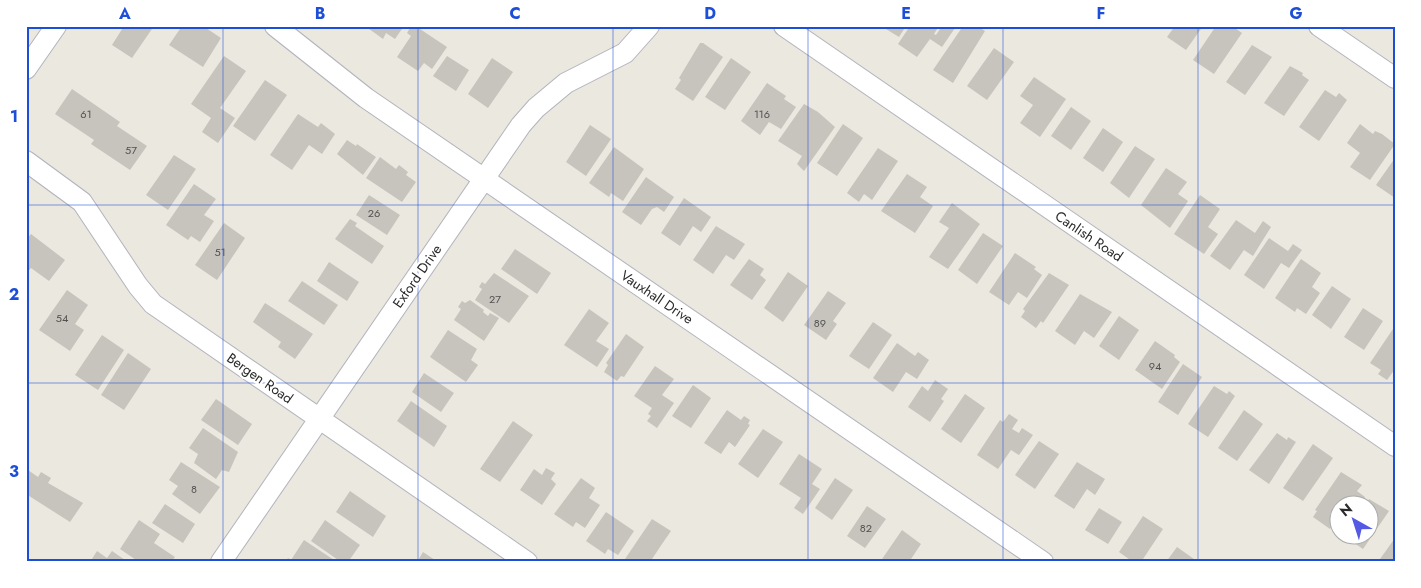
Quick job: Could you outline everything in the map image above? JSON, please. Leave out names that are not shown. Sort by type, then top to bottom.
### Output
[{"type":"street","points":[[26,69],[56,26]]},
{"type":"street","name":"Vauxhall Drive","points":[[275,26],[366,98],[1043,562]]},
{"type":"street","name":"Exford Drive","points":[[221,562],[484,178],[536,108],[566,83],[625,53],[649,26]]},
{"type":"street","name":"Canlish Road","points":[[784,26],[1395,446]]},
{"type":"street","points":[[1319,26],[1394,76]]},
{"type":"street","name":"Bergen Road","points":[[26,161],[82,202],[138,286],[153,304],[527,562]]},
{"type":"building","points":[[124,26],[154,26],[132,58],[112,45]]},
{"type":"building","points":[[182,26],[203,26],[221,38],[203,67],[169,45]]},
{"type":"building","points":[[365,26],[404,26],[395,39],[386,33],[383,39]]},
{"type":"building","points":[[411,26],[417,27],[447,47],[432,69],[424,63],[418,71],[397,57],[411,36],[407,33]]},
{"type":"building","points":[[881,26],[906,26],[899,37]]},
{"type":"building","points":[[910,26],[939,26],[934,34],[936,35],[942,26],[955,28],[942,47],[930,39],[917,57],[898,44]]},
{"type":"building","points":[[963,26],[977,26],[985,31],[953,83],[933,70]]},
{"type":"building","points":[[1175,26],[1203,26],[1186,50],[1167,37]]},
{"type":"building","points":[[1216,26],[1232,26],[1242,33],[1214,74],[1193,60]]},
{"type":"building","points":[[700,43],[703,43],[723,57],[693,101],[675,89],[681,80],[679,78]]},
{"type":"building","points":[[1252,45],[1272,57],[1245,95],[1226,82]]},
{"type":"building","points":[[994,48],[1014,62],[987,100],[967,86]]},
{"type":"building","points":[[224,56],[246,71],[220,108],[235,118],[218,143],[202,132],[211,118],[191,104]]},
{"type":"building","points":[[447,56],[469,70],[456,91],[433,76]]},
{"type":"building","points":[[492,58],[513,72],[488,108],[468,94]]},
{"type":"building","points":[[731,58],[751,72],[725,110],[705,97]]},
{"type":"building","points":[[1290,66],[1303,73],[1302,75],[1309,80],[1284,116],[1264,103]]},
{"type":"building","points":[[1034,77],[1066,99],[1040,137],[1020,123],[1033,105],[1020,96]]},
{"type":"building","points":[[265,80],[287,95],[255,141],[233,126]]},
{"type":"building","points":[[767,83],[786,96],[784,99],[796,107],[781,129],[769,122],[760,135],[741,121]]},
{"type":"building","points":[[72,89],[120,122],[117,126],[147,146],[130,170],[91,144],[94,140],[55,114]]},
{"type":"building","points":[[1325,90],[1336,97],[1339,93],[1347,100],[1319,141],[1299,127]]},
{"type":"building","points":[[804,104],[818,112],[835,127],[804,171],[797,164],[802,156],[778,141]]},
{"type":"building","points":[[1071,107],[1091,121],[1071,150],[1051,136]]},
{"type":"building","points":[[298,114],[318,127],[321,123],[335,134],[322,154],[309,145],[292,170],[270,155]]},
{"type":"building","points":[[843,124],[863,138],[837,176],[817,163]]},
{"type":"building","points":[[1360,124],[1373,134],[1375,131],[1382,134],[1395,144],[1370,180],[1350,167],[1360,153],[1347,143]]},
{"type":"building","points":[[590,125],[611,139],[586,176],[566,162]]},
{"type":"building","points":[[1103,128],[1123,142],[1103,172],[1083,158]]},
{"type":"building","points":[[347,140],[356,146],[357,144],[376,157],[363,175],[337,154]]},
{"type":"building","points":[[1135,146],[1155,159],[1129,198],[1110,183]]},
{"type":"building","points":[[614,147],[644,169],[623,201],[611,193],[609,197],[589,183]]},
{"type":"building","points":[[878,148],[898,161],[872,200],[864,194],[859,202],[847,193]]},
{"type":"building","points":[[174,155],[196,169],[168,210],[146,195]]},
{"type":"building","points":[[380,157],[396,169],[399,165],[408,172],[406,175],[416,182],[402,202],[366,178]]},
{"type":"building","points":[[1395,158],[1395,198],[1376,185]]},
{"type":"building","points":[[1166,168],[1187,182],[1178,194],[1188,201],[1170,228],[1141,205]]},
{"type":"building","points":[[907,174],[927,187],[920,197],[933,206],[915,233],[881,211]]},
{"type":"building","points":[[646,177],[674,197],[664,212],[657,207],[652,209],[641,225],[622,212]]},
{"type":"building","points":[[194,184],[216,199],[204,215],[214,221],[200,242],[191,236],[188,240],[166,225]]},
{"type":"building","points":[[369,195],[400,215],[387,235],[356,215]]},
{"type":"building","points":[[1200,195],[1220,209],[1208,227],[1218,234],[1204,254],[1174,234]]},
{"type":"building","points":[[684,198],[711,217],[701,232],[693,226],[680,246],[661,233]]},
{"type":"building","points":[[952,203],[980,224],[948,269],[929,257],[949,228],[939,222]]},
{"type":"building","points":[[350,219],[357,223],[355,226],[384,246],[372,264],[335,239]]},
{"type":"building","points":[[1236,220],[1255,233],[1263,221],[1271,227],[1253,256],[1244,250],[1230,270],[1210,256]]},
{"type":"building","points":[[224,223],[245,238],[217,280],[195,265]]},
{"type":"building","points":[[716,226],[745,244],[734,260],[726,255],[713,274],[693,260]]},
{"type":"building","points":[[983,233],[1003,246],[977,284],[958,270]]},
{"type":"building","points":[[31,234],[65,260],[49,281],[31,268],[26,274],[26,240]]},
{"type":"building","points":[[1269,238],[1288,251],[1293,244],[1302,250],[1289,268],[1281,263],[1264,289],[1244,275]]},
{"type":"building","points":[[515,249],[551,273],[537,294],[501,269]]},
{"type":"building","points":[[1015,253],[1036,267],[1034,269],[1042,275],[1027,298],[1018,292],[1009,305],[989,292]]},
{"type":"building","points":[[749,259],[764,269],[760,275],[766,280],[752,300],[730,285]]},
{"type":"building","points":[[1301,259],[1321,273],[1312,287],[1320,293],[1306,314],[1297,308],[1295,312],[1275,298]]},
{"type":"building","points":[[329,262],[359,282],[347,301],[317,281]]},
{"type":"building","points":[[788,272],[808,286],[783,322],[764,308]]},
{"type":"building","points":[[494,273],[529,296],[509,323],[475,300],[482,289],[479,287],[482,282],[485,284]]},
{"type":"building","points":[[1049,273],[1069,285],[1043,323],[1041,321],[1036,328],[1021,317],[1025,311],[1023,309]]},
{"type":"building","points":[[302,281],[338,305],[324,325],[288,301]]},
{"type":"building","points":[[1332,286],[1351,299],[1331,329],[1312,315]]},
{"type":"building","points":[[67,290],[88,305],[75,324],[84,330],[70,351],[39,330]]},
{"type":"building","points":[[828,291],[846,303],[833,321],[837,324],[826,340],[804,325]]},
{"type":"building","points":[[1080,294],[1112,312],[1094,338],[1084,331],[1075,345],[1055,331]]},
{"type":"building","points":[[470,300],[484,310],[483,312],[488,316],[490,313],[499,318],[484,341],[454,320],[461,309],[458,307],[462,301],[465,303]]},
{"type":"building","points":[[265,303],[313,334],[295,359],[278,347],[281,342],[253,322]]},
{"type":"building","points":[[1363,308],[1383,321],[1364,350],[1344,337]]},
{"type":"building","points":[[589,309],[609,323],[596,341],[609,349],[597,367],[564,345]]},
{"type":"building","points":[[1119,316],[1139,330],[1119,360],[1099,346]]},
{"type":"building","points":[[873,322],[892,335],[869,369],[849,356]]},
{"type":"building","points":[[1395,326],[1395,369],[1387,380],[1378,374],[1381,370],[1370,363]]},
{"type":"building","points":[[448,330],[477,349],[471,360],[478,365],[466,382],[430,357]]},
{"type":"building","points":[[626,334],[644,347],[624,377],[621,376],[617,381],[604,372],[608,365],[606,363]]},
{"type":"building","points":[[102,335],[124,350],[98,390],[75,375]]},
{"type":"building","points":[[1155,341],[1175,355],[1174,357],[1180,362],[1162,389],[1135,370]]},
{"type":"building","points":[[897,343],[915,356],[918,352],[929,360],[917,379],[906,372],[893,392],[873,378]]},
{"type":"building","points":[[128,353],[151,369],[124,410],[101,395]]},
{"type":"building","points":[[1183,364],[1202,377],[1178,415],[1158,402]]},
{"type":"building","points":[[655,366],[674,379],[662,395],[674,403],[657,428],[647,421],[651,416],[648,414],[652,408],[634,396]]},
{"type":"building","points":[[424,373],[454,393],[441,412],[412,392]]},
{"type":"building","points":[[935,380],[948,389],[941,399],[944,401],[930,422],[908,407],[922,386],[928,391]]},
{"type":"building","points":[[693,385],[711,398],[691,428],[672,416]]},
{"type":"building","points":[[1214,386],[1227,394],[1229,391],[1235,396],[1208,437],[1188,424]]},
{"type":"building","points":[[965,394],[985,408],[961,443],[941,429]]},
{"type":"building","points":[[216,399],[252,424],[238,445],[201,420]]},
{"type":"building","points":[[411,401],[447,426],[434,447],[397,421]]},
{"type":"building","points":[[727,410],[741,420],[744,416],[750,420],[748,424],[750,425],[735,447],[729,442],[721,454],[704,443]]},
{"type":"building","points":[[1244,410],[1263,424],[1237,461],[1218,448]]},
{"type":"building","points":[[1009,414],[1018,420],[1012,429],[1019,433],[1022,428],[1033,435],[1019,455],[1011,450],[998,469],[977,455],[1000,420],[1003,422]]},
{"type":"building","points":[[513,421],[533,435],[500,482],[480,469]]},
{"type":"building","points":[[203,428],[238,452],[229,472],[222,470],[216,479],[194,463],[198,454],[189,448]]},
{"type":"building","points":[[763,429],[783,442],[758,478],[738,464]]},
{"type":"building","points":[[1277,433],[1287,440],[1288,437],[1296,442],[1269,484],[1249,470]]},
{"type":"building","points":[[1039,441],[1059,454],[1035,489],[1015,475]]},
{"type":"building","points":[[1313,444],[1333,458],[1303,501],[1283,488]]},
{"type":"building","points":[[799,454],[822,469],[812,484],[820,489],[803,514],[794,508],[801,498],[779,484]]},
{"type":"building","points":[[181,462],[220,487],[200,514],[172,494],[178,486],[169,480]]},
{"type":"building","points":[[1077,462],[1105,479],[1095,495],[1087,489],[1074,509],[1054,496]]},
{"type":"building","points":[[546,468],[555,473],[551,479],[556,484],[542,505],[520,490],[534,469],[542,475]]},
{"type":"building","points":[[28,470],[38,477],[41,472],[51,478],[48,483],[83,503],[70,522],[26,494]]},
{"type":"building","points":[[1341,472],[1362,485],[1357,491],[1364,496],[1328,496],[1328,528],[1313,517],[1317,511],[1315,510]]},
{"type":"building","points":[[581,478],[595,488],[589,498],[600,505],[585,528],[576,522],[573,527],[554,514]]},
{"type":"building","points":[[835,478],[853,490],[832,520],[815,508]]},
{"type":"building","points":[[350,491],[386,516],[373,537],[336,512]]},
{"type":"building","points":[[165,504],[195,524],[183,543],[152,523]]},
{"type":"building","points":[[1378,504],[1389,511],[1378,527]]},
{"type":"building","points":[[867,506],[886,519],[865,548],[847,536]]},
{"type":"building","points":[[1099,508],[1122,522],[1108,544],[1085,530]]},
{"type":"building","points":[[606,512],[634,531],[618,555],[608,549],[605,554],[586,541]]},
{"type":"building","points":[[1143,516],[1163,529],[1141,562],[1133,562],[1119,552]]},
{"type":"building","points":[[652,519],[671,531],[650,562],[623,562]]},
{"type":"building","points":[[139,520],[160,534],[154,543],[175,557],[171,562],[139,562],[120,549]]},
{"type":"building","points":[[325,520],[360,545],[348,562],[341,562],[311,541]]},
{"type":"building","points":[[902,530],[921,544],[909,562],[880,562]]},
{"type":"building","points":[[1395,538],[1395,562],[1383,562],[1380,559]]},
{"type":"building","points":[[304,540],[334,560],[333,562],[285,562],[288,558],[291,560]]},
{"type":"building","points":[[1177,547],[1194,559],[1196,562],[1166,562]]},
{"type":"building","points":[[97,551],[107,558],[112,551],[128,562],[90,562]]},
{"type":"building","points":[[423,552],[438,562],[417,562]]}]
